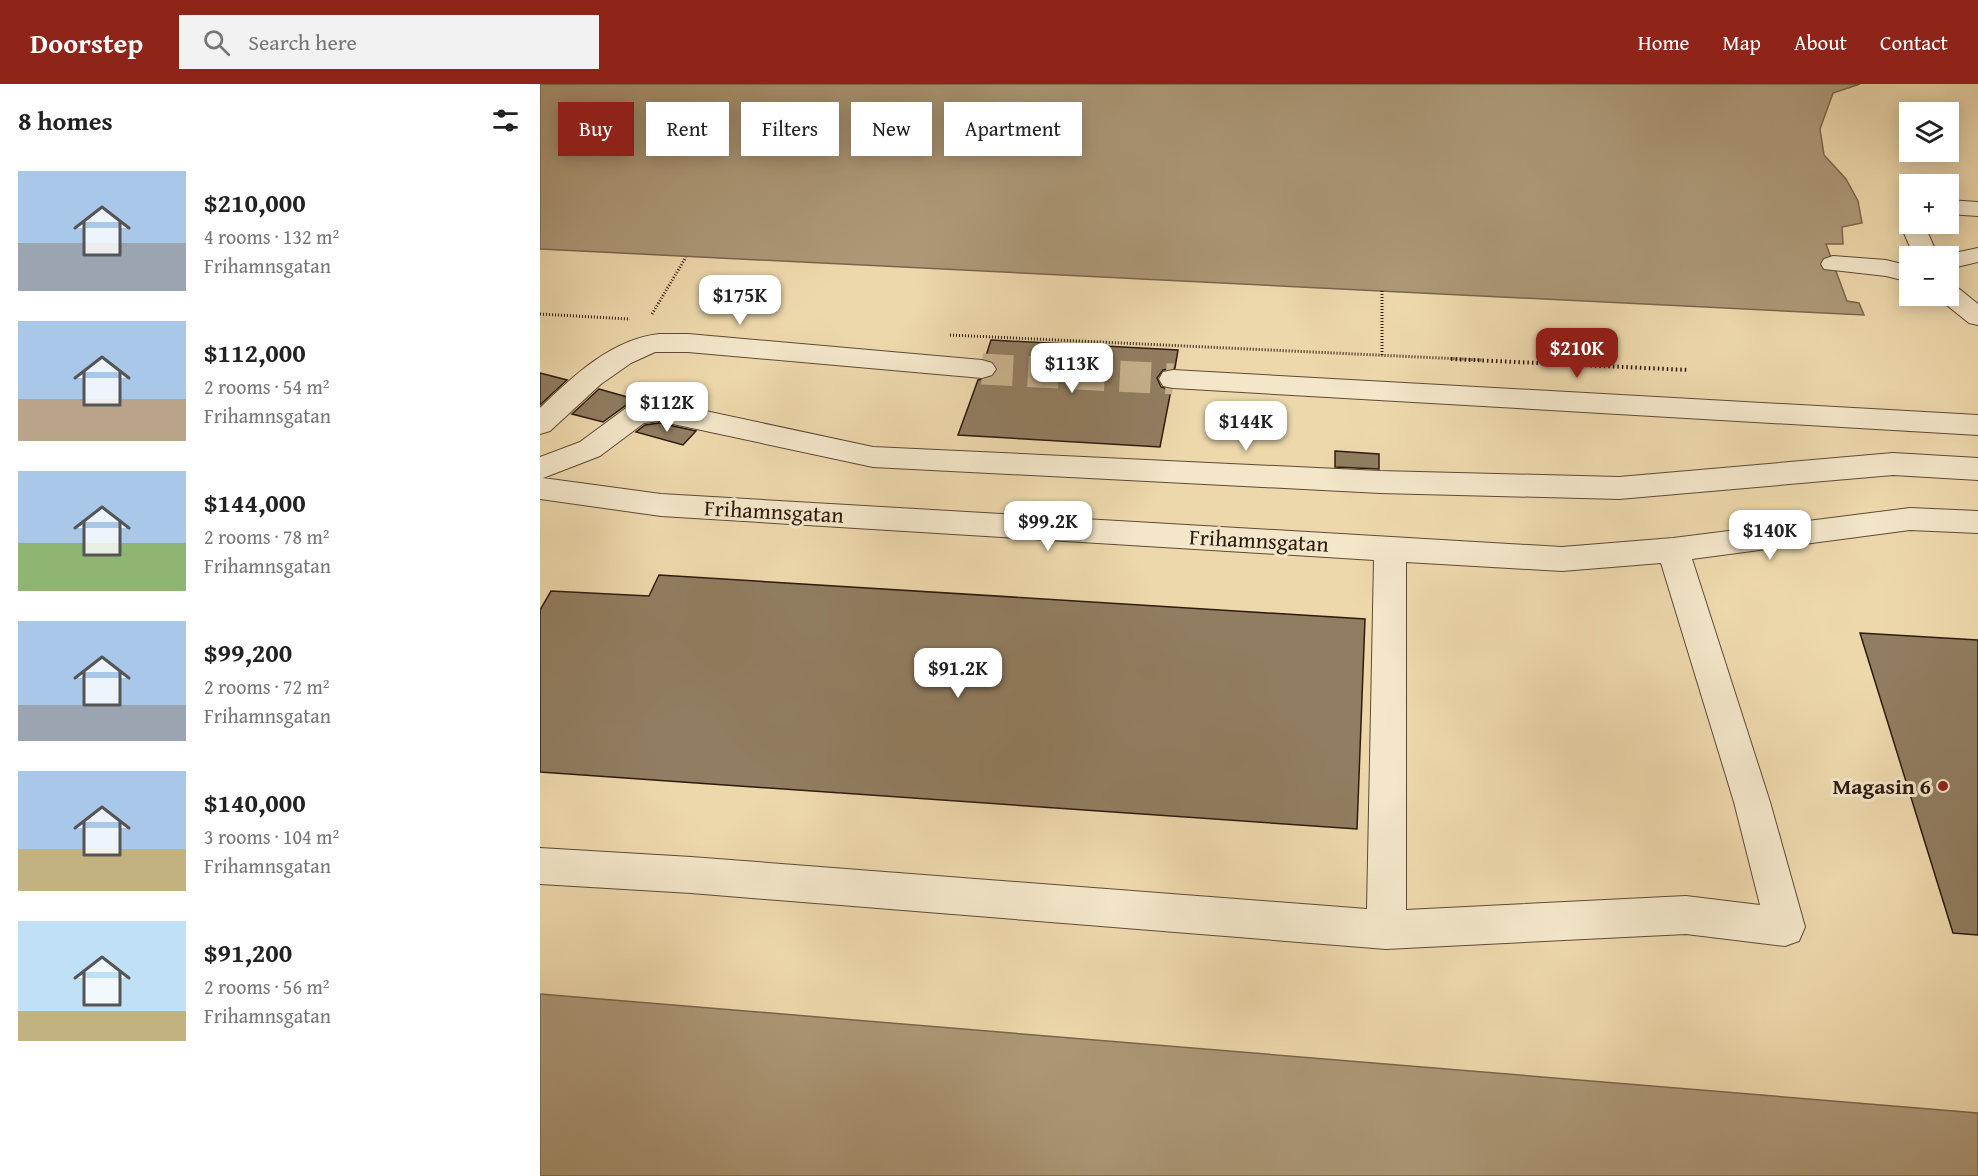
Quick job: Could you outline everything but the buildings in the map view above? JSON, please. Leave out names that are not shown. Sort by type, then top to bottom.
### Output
[{"type":"street","points":[[1959,208],[1978,209]]},
{"type":"street","points":[[1959,259],[1978,255]]},
{"type":"street","points":[[1833,264],[1899,271]]},
{"type":"street","points":[[1959,302],[1978,317]]},
{"type":"street","points":[[540,424],[599,372],[634,349],[653,343],[982,369]]},
{"type":"street","points":[[1173,379],[1978,425]]},
{"type":"street","points":[[540,468],[590,449],[636,415],[659,411],[873,457],[1380,482],[1619,488],[1893,464],[1978,469]]},
{"type":"street","name":"Frihamnsgatan","points":[[540,488],[661,505],[1562,559],[1673,550],[1910,519],[1978,522]]},
{"type":"street","points":[[1386,930],[1390,548]]},
{"type":"street","points":[[540,866],[691,874],[1386,930],[1686,915],[1785,927],[1749,791],[1673,550]]},
{"type":"path","points":[[649,320],[686,257]]},
{"type":"path","points":[[1382,291],[1382,356]]},
{"type":"path","points":[[540,314],[638,320]]},
{"type":"path","points":[[944,334],[1689,370]]},
{"type":"shaded area","points":[[540,84],[1860,84],[1833,93],[1820,129],[1824,155],[1846,179],[1858,201],[1862,223],[1842,227],[1843,244],[1826,244],[1847,301],[1859,303],[1864,315],[540,249]]},
{"type":"shaded area","points":[[540,994],[1978,1113],[1978,1176],[540,1176]]},
{"type":"tunnel","points":[[982,369],[1173,379]]},
{"type":"place","name":"Magasin 6","points":[[1943,786]]}]
